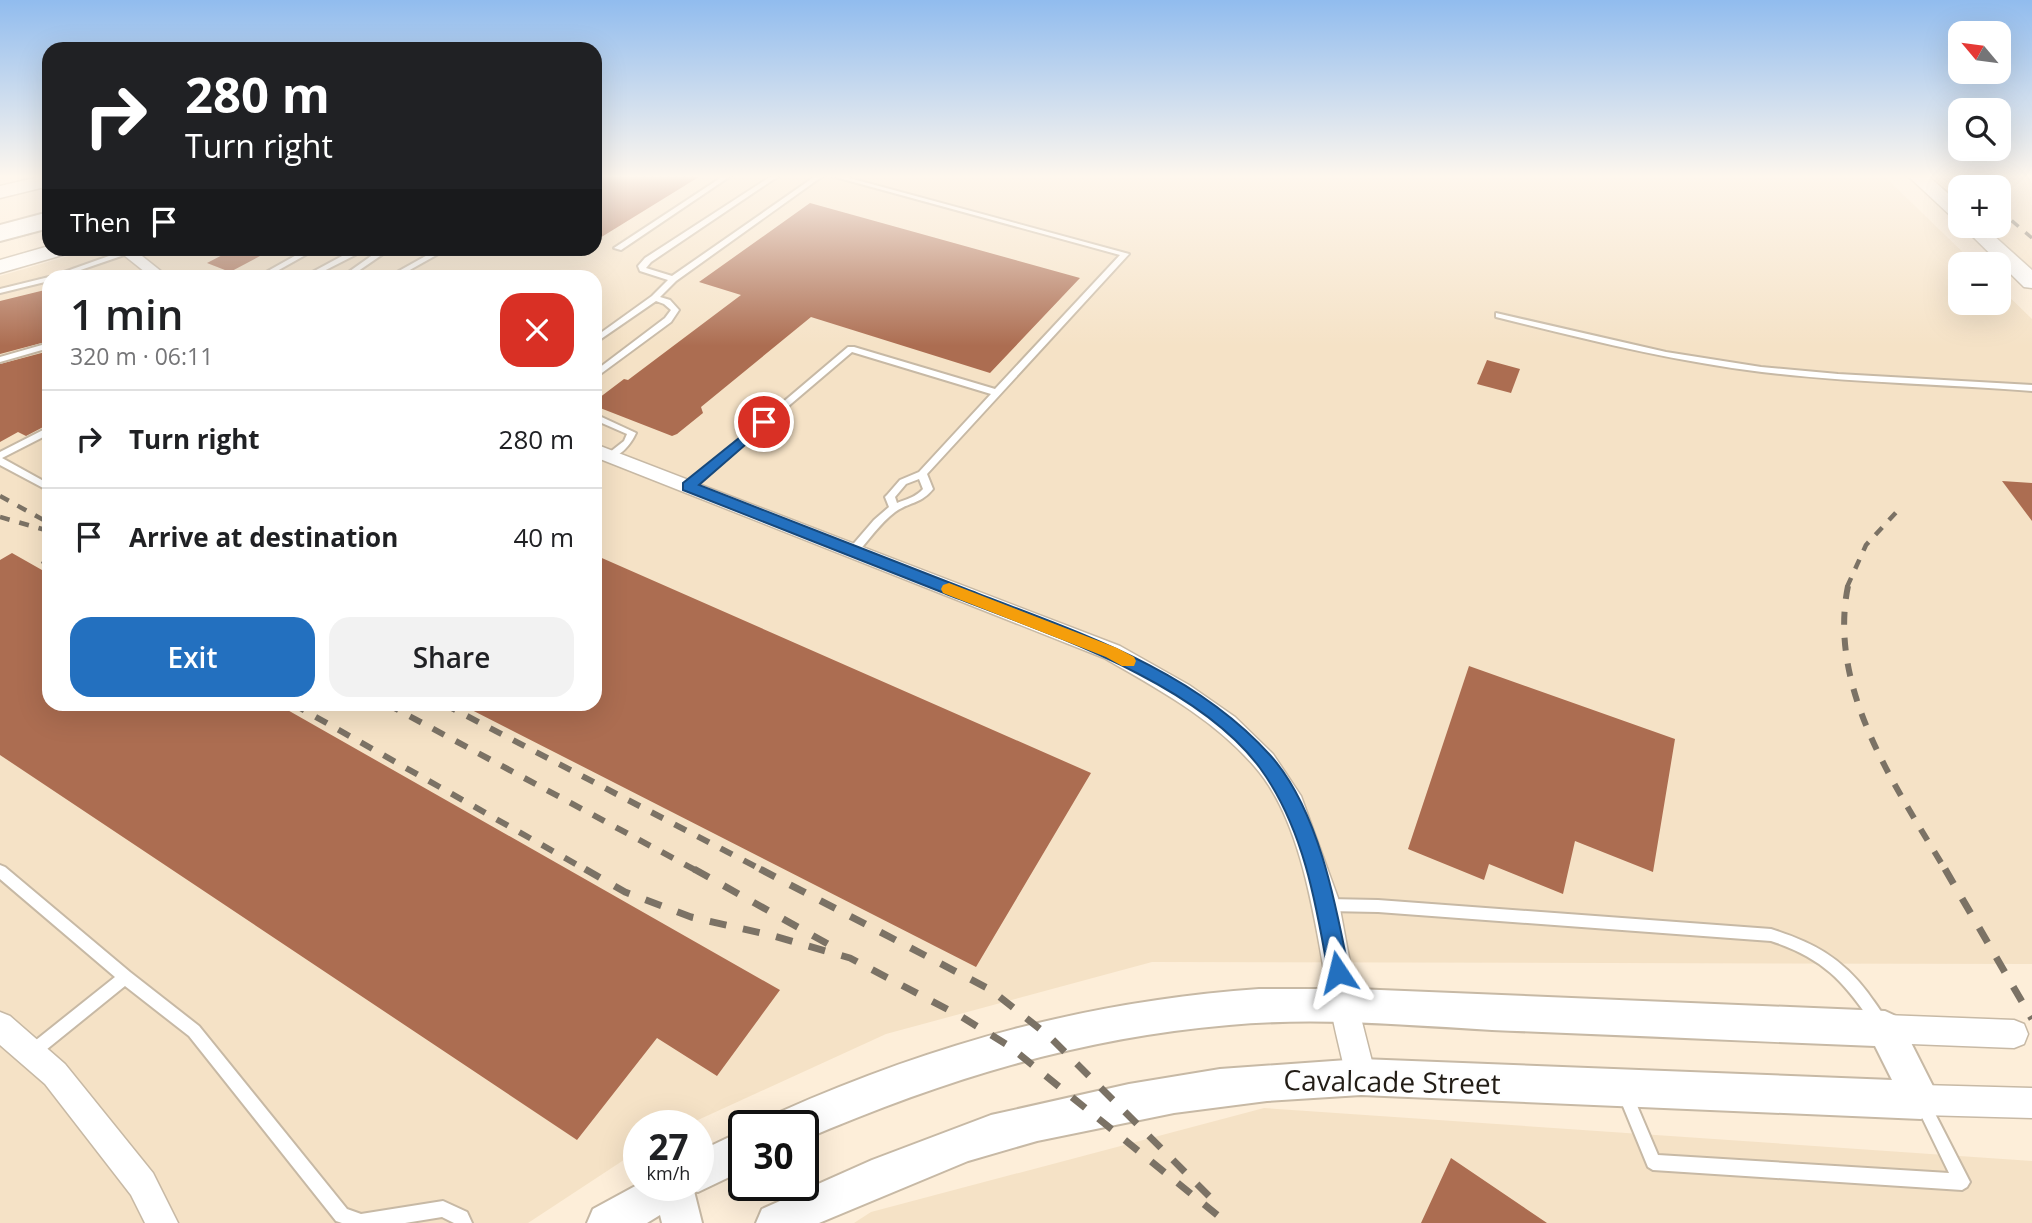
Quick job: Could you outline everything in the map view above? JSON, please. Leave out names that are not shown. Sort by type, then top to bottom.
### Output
[{"type":"main road","points":[[1985,238],[2032,282]]},
{"type":"main road","points":[[0,267],[42,255]]},
{"type":"street","points":[[130,256],[148,270]]},
{"type":"street","points":[[603,453],[1112,652],[1181,691],[1227,723],[1265,761],[1292,803],[1326,905],[1344,1006],[1361,1077]]},
{"type":"street","points":[[819,1112],[847,1099],[1009,1046],[1116,1023],[1228,1008],[1344,1006],[2014,1034]]},
{"type":"street","points":[[0,1026],[55,1074],[142,1184],[162,1223]]},
{"type":"street","points":[[1885,1030],[1921,1100]]},
{"type":"street","name":"Cavalcade Street","points":[[776,1223],[899,1168],[988,1135],[1117,1103],[1199,1089],[1279,1080],[1361,1077],[1921,1100],[2032,1102]]},
{"type":"street","points":[[607,1223],[661,1201]]},
{"type":"lane","points":[[618,248],[642,232]]},
{"type":"lane","points":[[673,279],[643,269],[642,266],[692,232]]},
{"type":"lane","points":[[602,336],[655,298],[673,279],[740,232]]},
{"type":"lane","points":[[894,508],[890,497],[903,482],[922,474],[1125,254],[1043,232]]},
{"type":"lane","points":[[73,270],[111,256]]},
{"type":"lane","points":[[274,270],[300,256]]},
{"type":"lane","points":[[321,270],[350,256]]},
{"type":"lane","points":[[356,270],[376,256]]},
{"type":"lane","points":[[405,270],[431,256]]},
{"type":"lane","points":[[0,291],[42,280]]},
{"type":"lane","points":[[602,370],[668,320],[675,310],[667,302],[655,298]]},
{"type":"lane","points":[[1499,315],[1623,346],[1724,365],[1806,374],[2032,388]]},
{"type":"lane","points":[[0,360],[42,347]]},
{"type":"lane","points":[[688,486],[851,349],[998,393]]},
{"type":"lane","points":[[602,420],[632,433],[628,442],[603,453]]},
{"type":"lane","points":[[42,434],[0,459],[42,483]]},
{"type":"lane","points":[[853,551],[894,508],[922,497],[928,489],[922,474]]},
{"type":"lane","points":[[2,875],[194,1031],[342,1214],[361,1222],[443,1209],[461,1218],[464,1223]]},
{"type":"lane","points":[[1326,905],[1378,906],[1771,936],[1822,954],[1852,982],[1885,1030]]},
{"type":"lane","points":[[31,1053],[125,977]]},
{"type":"lane","points":[[1623,1088],[1653,1162],[1962,1182],[1921,1100]]},
{"type":"shaded area","points":[[602,232],[1942,232],[1963,252],[1948,252],[1948,315],[2011,315],[2011,299],[2032,319],[2032,964],[1152,962],[886,1034],[714,1113],[714,1110],[623,1110],[623,1161],[528,1223],[0,1223],[0,276],[69,256],[602,256]]},
{"type":"shaded area","points":[[2011,232],[2032,232],[2032,277],[2011,258],[2011,252],[2005,252],[1989,238],[2011,238]]},
{"type":"shaded area","points":[[1264,1108],[2032,1161],[2032,1223],[854,1223],[871,1212]]},
{"type":"building","points":[[769,232],[915,232],[1080,278],[990,373],[811,317],[701,407],[703,413],[677,434],[672,436],[602,409],[602,396],[624,379],[628,380],[741,295],[699,282]]},
{"type":"building","points":[[221,256],[260,256],[234,270],[225,270],[207,263]]},
{"type":"building","points":[[42,291],[42,343],[0,354],[0,301]]},
{"type":"building","points":[[42,353],[42,428],[26,436],[18,432],[0,442],[0,364]]},
{"type":"building","points":[[1487,360],[1520,369],[1511,393],[1477,384]]},
{"type":"building","points":[[2002,481],[2032,483],[2032,521]]},
{"type":"building","points":[[12,553],[42,570],[42,711],[289,711],[780,990],[717,1076],[657,1038],[577,1140],[0,755],[0,560]]},
{"type":"building","points":[[602,558],[1091,773],[976,967],[474,711],[602,711]]},
{"type":"building","points":[[1469,666],[1675,739],[1653,872],[1575,841],[1563,894],[1489,864],[1484,880],[1408,849]]},
{"type":"building","points":[[1451,1158],[1547,1223],[1421,1223]]},
{"type":"railway","points":[[2025,232],[2032,238]]},
{"type":"railway","points":[[0,496],[42,519]]},
{"type":"railway","points":[[1847,587],[1866,545],[1902,506]]},
{"type":"railway","points":[[0,517],[42,529]]},
{"type":"railway","points":[[1848,586],[1844,624],[1847,662],[1857,699],[1870,736],[1887,771],[1946,871]]},
{"type":"railway","points":[[305,711],[588,871]]},
{"type":"railway","points":[[400,711],[697,871]]},
{"type":"railway","points":[[457,711],[764,871]]},
{"type":"railway","points":[[585,869],[625,892],[691,917],[774,936],[850,958],[962,1017],[1009,1046],[1227,1223]]},
{"type":"railway","points":[[694,869],[835,948]]},
{"type":"railway","points":[[760,869],[991,990],[1050,1037],[1211,1198]]},
{"type":"railway","points":[[1945,869],[2032,1019]]},
{"type":"slow traffic","points":[[949,589],[1112,652],[1128,661]]},
{"type":"route","points":[[764,422],[688,486],[1112,652],[1181,691],[1227,723],[1265,761],[1292,803],[1325,898],[1338,972]]}]
